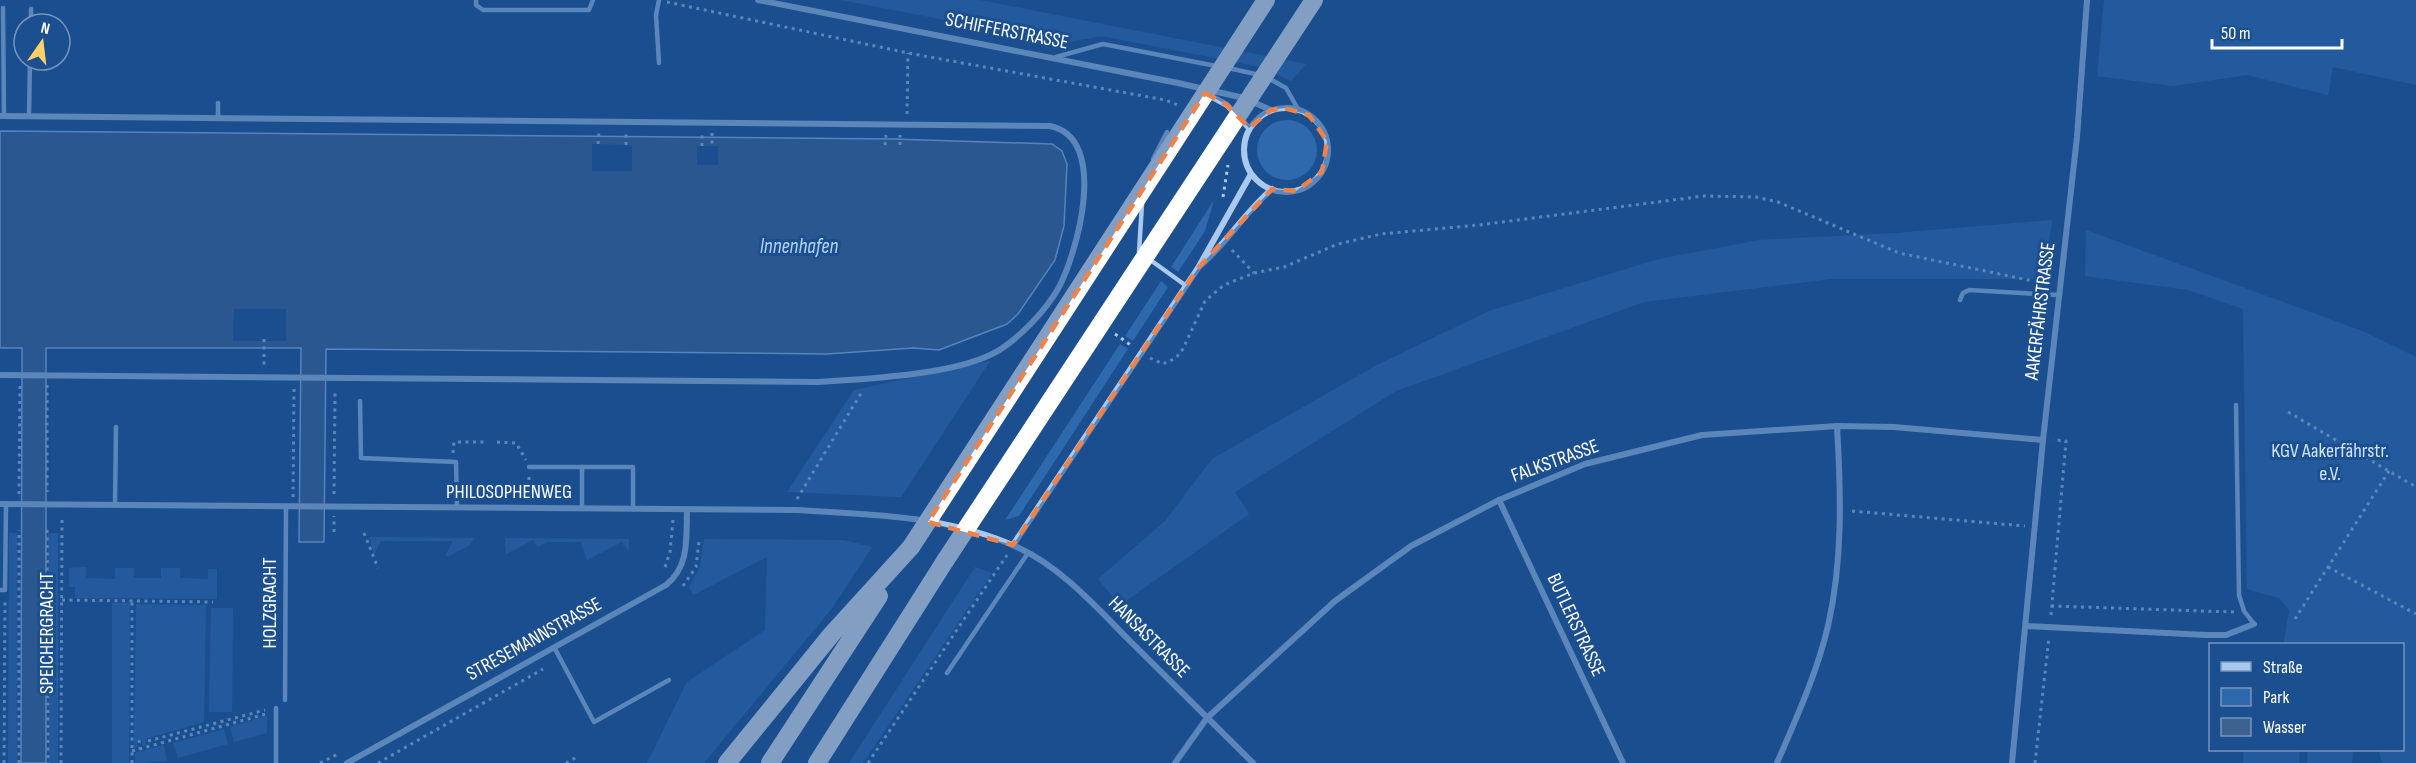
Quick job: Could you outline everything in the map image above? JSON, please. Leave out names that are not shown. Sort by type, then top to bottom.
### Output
[{"type":"highway","points":[[770,763],[1266,0]]},
{"type":"highway","points":[[817,763],[945,561],[1314,0]]},
{"type":"highway","points":[[727,763],[831,634],[911,547]]},
{"type":"street","name":"SCHIFFERSTRASSE","points":[[758,0],[1056,57],[1178,83],[1244,98],[1271,110],[1284,108],[1298,110]]},
{"type":"street","name":"AAKERFÄHRSTRASSE","points":[[2012,763],[2043,440],[2077,137],[2087,0]]},
{"type":"street","name":"SCHIFFERSTRASSE","points":[[1178,83],[1227,105],[1249,128]]},
{"type":"street","points":[[1271,110],[1258,118],[1249,128],[1244,142],[1244,158],[1251,174],[1260,184],[1272,189],[1296,191],[1311,184],[1322,172],[1327,157],[1327,141],[1320,125],[1309,115],[1298,110]]},
{"type":"street","points":[[0,375],[818,382],[937,369],[979,359],[1000,350],[1037,317],[1057,291],[1069,265],[1081,226],[1084,200],[1081,159],[1076,144],[1066,132],[1050,126],[2,116]]},
{"type":"street","points":[[1198,268],[1251,174]]},
{"type":"street","points":[[1013,545],[1185,285],[1198,268],[1236,230],[1257,201],[1272,189]]},
{"type":"street","points":[[1777,763],[1800,709],[1828,626],[1839,552],[1841,510],[1838,426]]},
{"type":"street","name":"FALKSTRASSE","points":[[1175,763],[1208,718],[1335,601],[1411,546],[1499,500],[1585,464],[1702,435],[1838,426],[1894,427],[2043,440]]},
{"type":"street","name":"BUTLERSTRASSE","points":[[1499,500],[1623,763]]},
{"type":"street","name":"PHILOSOPHENWEG","points":[[3,504],[796,510],[888,516],[950,525],[1013,545]]},
{"type":"street","name":"STRESEMANNSTRASSE","points":[[347,763],[673,580],[684,558],[687,510]]},
{"type":"street","name":"HANSASTRASSE","points":[[1013,545],[1028,553],[1085,596],[1253,763]]},
{"type":"street","points":[[2026,626],[2226,635],[2254,624]]},
{"type":"lane","points":[[476,0],[476,5],[483,10],[589,10],[593,0]]},
{"type":"lane","points":[[659,0],[656,15],[659,63]]},
{"type":"lane","points":[[2,116],[3,8]]},
{"type":"lane","points":[[1056,57],[1103,44],[1256,74],[1276,81],[1286,88],[1298,110]]},
{"type":"lane","points":[[29,116],[30,72]]},
{"type":"lane","points":[[218,103],[218,118]]},
{"type":"lane","points":[[1149,166],[1167,132]]},
{"type":"lane","points":[[1144,174],[1139,252],[1185,285]]},
{"type":"lane","points":[[1960,300],[1963,293],[1969,290],[2058,296]]},
{"type":"lane","points":[[360,401],[360,458],[453,460],[458,464],[458,508]]},
{"type":"lane","points":[[2236,405],[2239,594],[2244,611],[2254,624]]},
{"type":"lane","points":[[116,427],[116,504]]},
{"type":"lane","points":[[529,467],[633,467],[633,509]]},
{"type":"lane","points":[[582,467],[582,509]]},
{"type":"lane","points":[[2,590],[3,504]]},
{"type":"lane","name":"HOLZGRACHT","points":[[285,700],[289,506]]},
{"type":"lane","points":[[946,673],[1028,553]]},
{"type":"lane","points":[[278,586],[286,586]]},
{"type":"lane","points":[[554,647],[594,722],[669,680]]},
{"type":"lane","points":[[276,708],[276,763]]},
{"type":"path","points":[[659,0],[908,53],[1165,100],[1184,107]]},
{"type":"path","points":[[907,124],[908,53]]},
{"type":"path","points":[[598,144],[599,128]]},
{"type":"path","points":[[626,129],[626,145]]},
{"type":"path","points":[[702,129],[702,146]]},
{"type":"path","points":[[712,130],[712,146]]},
{"type":"path","points":[[885,145],[886,132]]},
{"type":"path","points":[[900,132],[900,145]]},
{"type":"path","points":[[1218,231],[1228,163]]},
{"type":"path","points":[[1142,352],[1164,364],[1176,358],[1190,337],[1201,308],[1211,295],[1224,285],[1254,273],[1284,267],[1338,244],[1381,234],[1479,225],[1657,200],[1731,195],[1778,202],[1899,253],[2011,276]]},
{"type":"path","points":[[1231,249],[1254,273]]},
{"type":"path","points":[[264,339],[264,367]]},
{"type":"path","points":[[19,494],[20,376]]},
{"type":"path","points":[[47,376],[47,494]]},
{"type":"path","points":[[293,498],[297,378]]},
{"type":"path","points":[[334,498],[335,378]]},
{"type":"path","points":[[796,510],[797,496],[863,392],[862,379]]},
{"type":"path","points":[[2288,412],[2416,487]]},
{"type":"path","points":[[2035,763],[2066,441],[2043,440]]},
{"type":"path","points":[[453,460],[454,442],[486,442]]},
{"type":"path","points":[[497,442],[516,442],[529,467],[529,508]]},
{"type":"path","points":[[2295,619],[2389,471]]},
{"type":"path","name":"SPEICHERGRACHT","points":[[61,763],[62,504]]},
{"type":"path","points":[[661,572],[670,552],[673,510]]},
{"type":"path","points":[[1841,510],[2035,526]]},
{"type":"path","points":[[19,530],[19,763]]},
{"type":"path","points":[[46,530],[48,763]]},
{"type":"path","points":[[364,532],[378,568]]},
{"type":"path","points":[[868,763],[1013,545]]},
{"type":"path","points":[[2328,567],[2416,614]]},
{"type":"path","points":[[2,590],[4,763]]},
{"type":"path","points":[[62,600],[213,602]]},
{"type":"path","points":[[132,601],[132,763]]},
{"type":"path","points":[[2051,606],[2230,613],[2244,611]]},
{"type":"path","points":[[148,741],[276,708]]},
{"type":"path","points":[[132,751],[260,716]]},
{"type":"path","points":[[139,740],[140,749]]},
{"type":"path","points":[[320,763],[342,752]]},
{"type":"path","points":[[566,763],[577,757]]},
{"type":"highlighted area","points":[[1205,93],[1227,105],[1249,128],[1271,110],[1284,108],[1309,115],[1327,141],[1322,172],[1296,191],[1272,189],[1198,268],[1013,545],[928,522]]},
{"type":"green space","points":[[841,0],[980,0],[1306,64],[1291,81],[1261,67],[1101,36],[1065,43]]},
{"type":"green space","points":[[2104,0],[2416,0],[2416,85],[2333,67],[2328,95],[2247,75],[2173,86],[2097,76]]},
{"type":"green space","points":[[1281,120],[1293,120],[1304,125],[1312,133],[1317,150],[1315,162],[1304,175],[1293,180],[1281,180],[1270,175],[1262,167],[1257,156],[1257,144],[1262,133],[1270,125]]},
{"type":"green space","points":[[1214,200],[1205,231],[1178,272],[1171,267]]},
{"type":"green space","points":[[2052,220],[2044,279],[1832,279],[1644,302],[1396,391],[1235,492],[1249,514],[1120,605],[1098,579],[1165,521],[1212,459],[1377,365],[1489,311],[1659,259],[1760,240],[1895,233]]},
{"type":"green space","name":"KGV Aakerfährstr. e.V.","points":[[2086,230],[2365,332],[2416,357],[2416,763],[2382,763],[2379,751],[2404,751],[2404,643],[2284,643],[2289,610],[2279,598],[2247,589],[2243,309],[2188,290],[2085,276]]},
{"type":"green space","points":[[1161,281],[1168,287],[1133,341],[1125,336]]},
{"type":"green space","points":[[1120,344],[1128,349],[1019,516],[1005,520]]},
{"type":"green space","points":[[990,361],[901,497],[787,492],[854,390]]},
{"type":"green space","points":[[9,533],[17,533],[17,763],[8,763]]},
{"type":"green space","points":[[48,533],[58,533],[58,763],[49,763]]},
{"type":"green space","points":[[369,537],[474,538],[470,545],[447,557],[446,554],[453,541],[381,541],[374,554]]},
{"type":"green space","points":[[505,538],[629,539],[629,552],[622,542],[587,560],[581,542],[547,542],[538,547],[533,540],[506,554]]},
{"type":"green space","points":[[704,539],[843,540],[872,547],[833,607],[704,763],[647,763],[687,682],[765,630],[767,557],[693,595],[689,587],[700,566]]},
{"type":"green space","points":[[86,567],[86,578],[115,579],[115,568],[134,568],[134,578],[161,578],[161,568],[180,568],[180,578],[208,579],[208,569],[217,569],[217,599],[75,598],[75,587],[69,587],[69,568]]},
{"type":"green space","points":[[975,567],[992,573],[863,763],[849,763]]},
{"type":"green space","points":[[112,603],[130,603],[129,763],[112,763]]},
{"type":"green space","points":[[136,604],[206,605],[204,722],[145,739],[146,745],[142,746],[142,740],[137,740],[137,747],[134,748]]},
{"type":"green space","points":[[211,608],[233,608],[232,712],[209,712]]},
{"type":"green space","points":[[267,716],[267,733],[234,742],[230,727]]},
{"type":"green space","points":[[224,729],[228,744],[178,758],[173,743]]},
{"type":"green space","points":[[164,745],[167,761],[135,763],[135,753]]},
{"type":"green space","points":[[2244,751],[2300,751],[2299,763],[2243,763]]},
{"type":"green space","points":[[2308,751],[2353,751],[2352,763],[2307,763]]},
{"type":"water","name":"Innenhafen","points":[[0,131],[893,139],[1052,144],[1062,151],[1067,164],[1064,226],[1055,260],[1018,314],[1007,324],[939,350],[913,348],[827,354],[326,349],[324,542],[299,542],[301,348],[46,348],[46,763],[21,763],[22,348],[0,348]]},
{"type":"pier","points":[[592,144],[632,145],[632,171],[592,171]]},
{"type":"pier","points":[[697,146],[718,146],[718,165],[697,165]]},
{"type":"pier","points":[[234,309],[286,309],[286,341],[233,341]]}]
